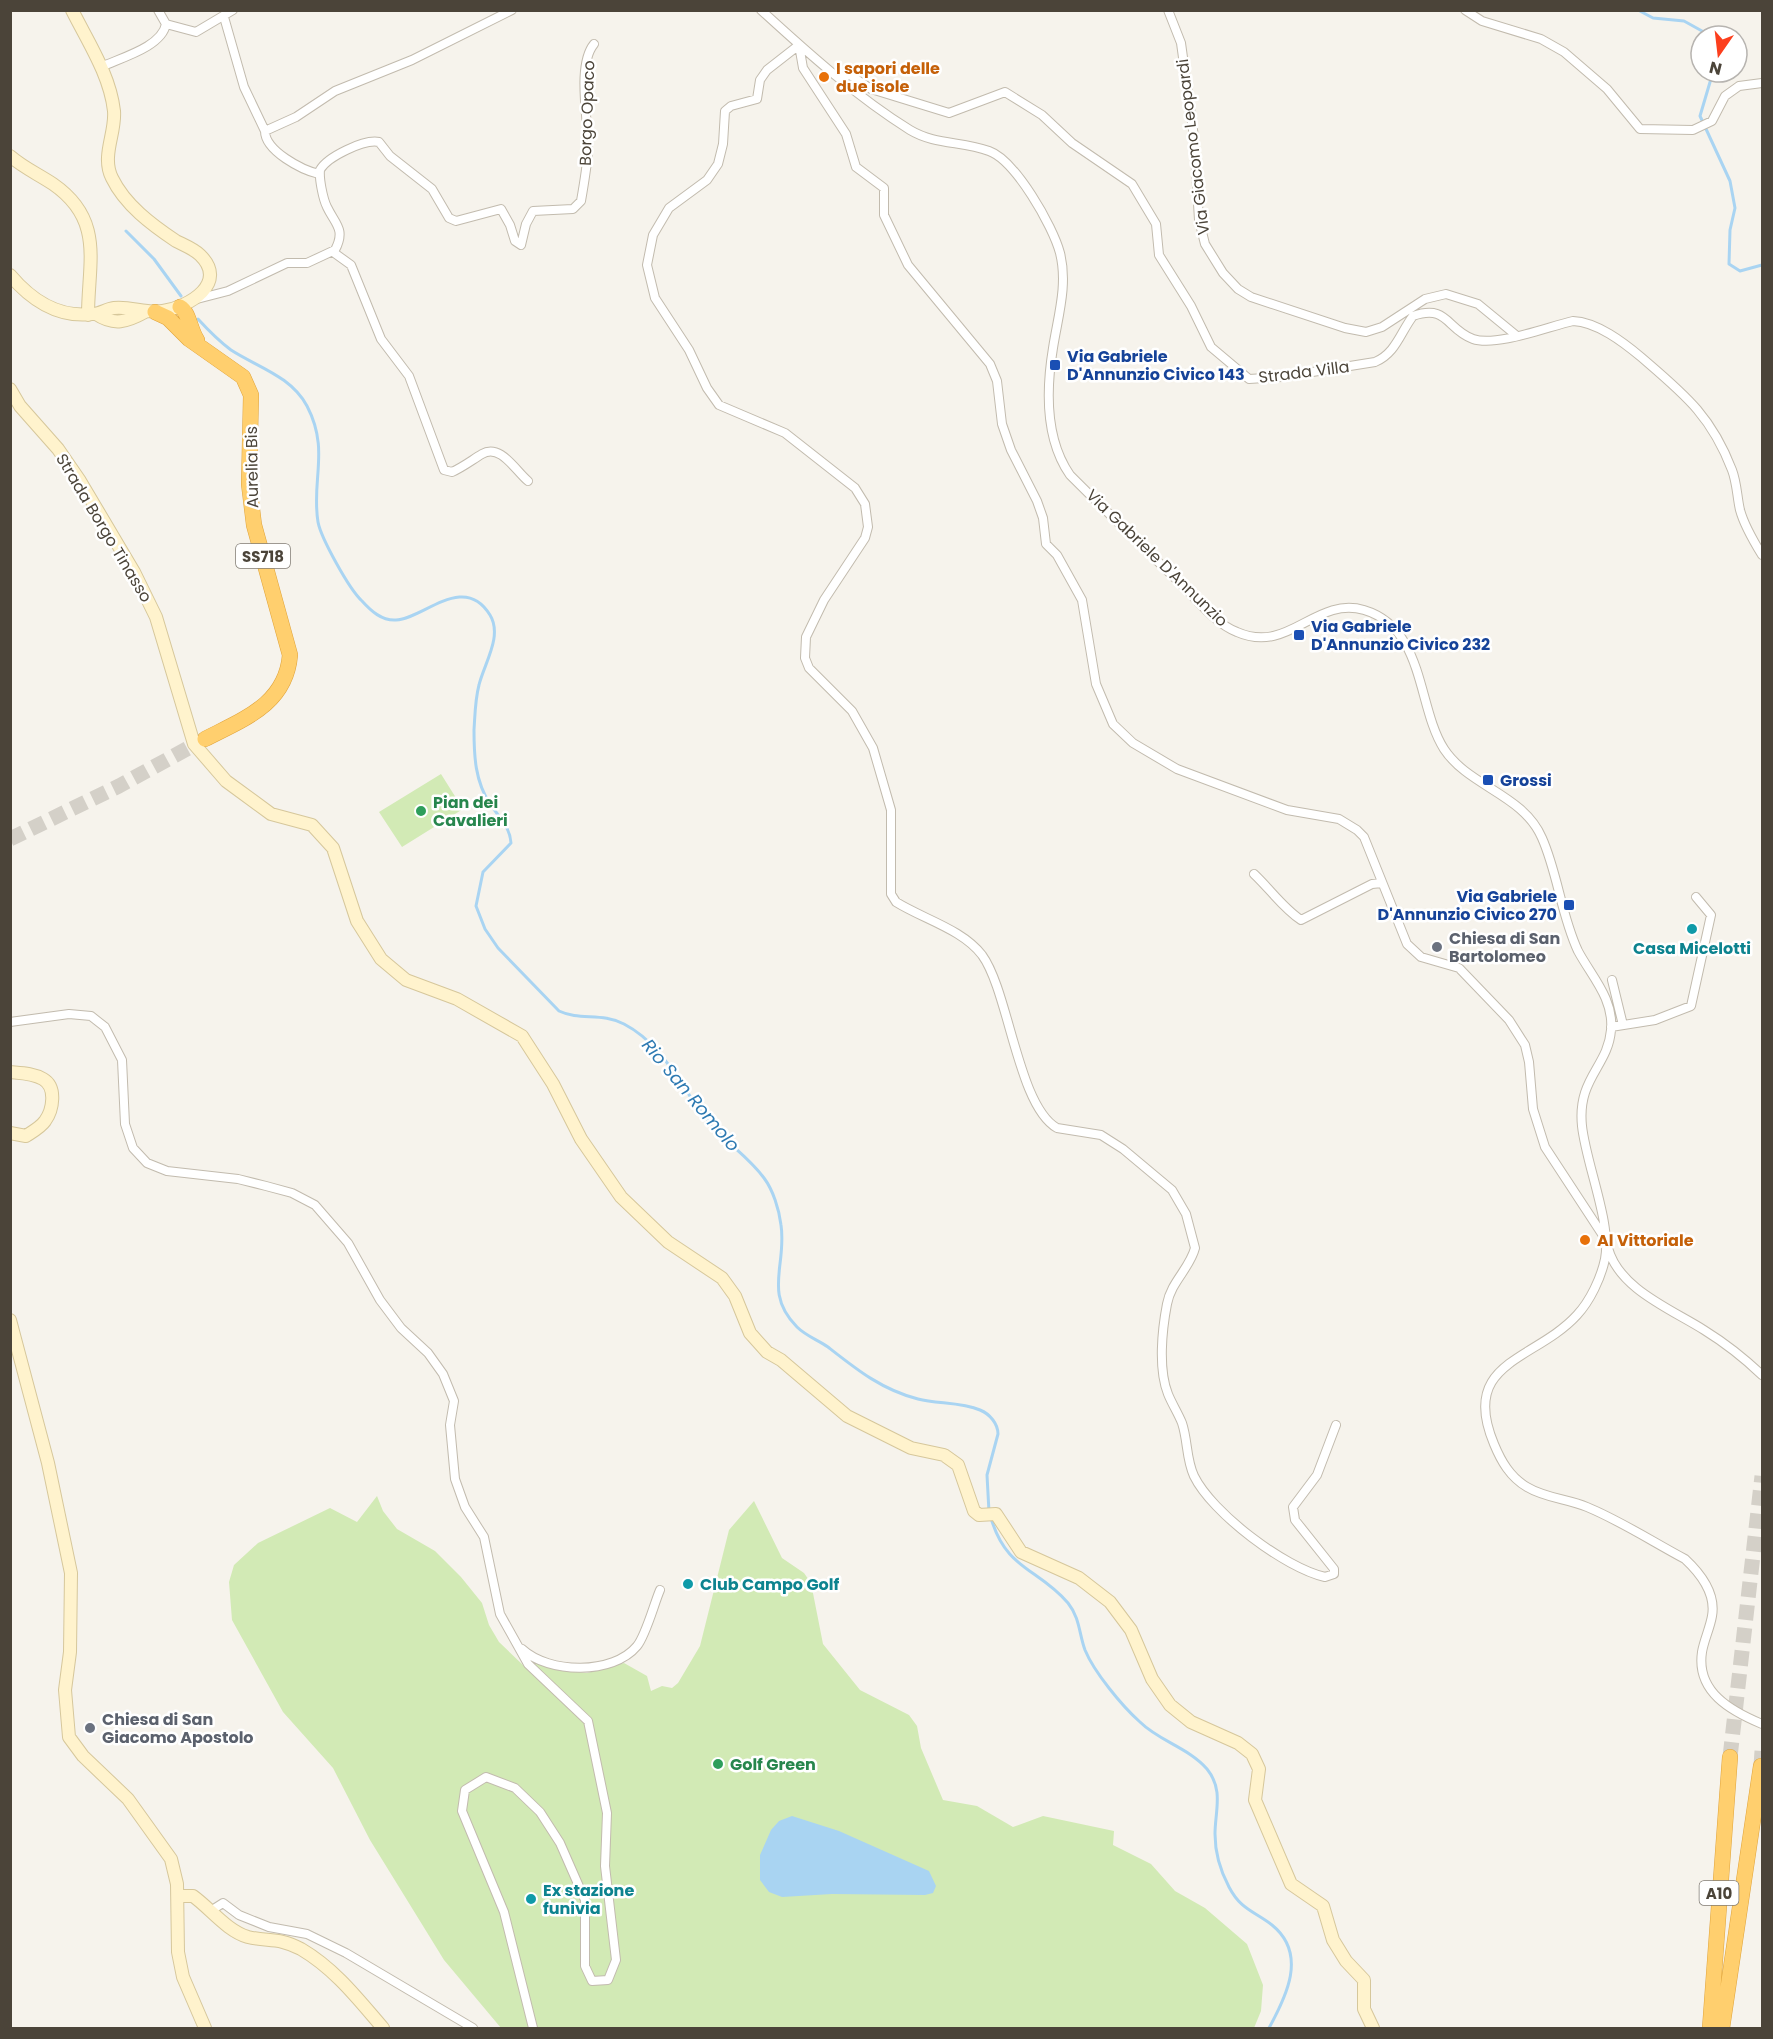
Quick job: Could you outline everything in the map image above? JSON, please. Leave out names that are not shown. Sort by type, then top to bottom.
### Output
[{"type":"highway","points":[[150,312],[184,309]]},
{"type":"highway","name":"Aurelia Bis","points":[[184,309],[192,332],[204,349],[243,377],[249,388],[252,427],[249,484],[254,525],[290,655],[289,671],[283,685],[267,703],[205,739]]},
{"type":"highway","name":"A10","points":[[1710,2028],[1730,1757]]},
{"type":"highway","name":"A10","points":[[1722,2028],[1761,1766]]},
{"type":"street","points":[[72,10],[101,67],[114,110],[108,161],[111,177],[121,192],[145,218],[200,254],[207,265],[208,280],[184,309]]},
{"type":"street","points":[[158,10],[166,24],[196,32],[233,10]]},
{"type":"street","points":[[265,131],[296,117],[335,91],[412,60],[512,10]]},
{"type":"street","name":"Via Gabriele D'Annunzio","points":[[761,10],[799,45],[911,130],[932,141],[974,147],[997,154],[1016,174],[1043,216],[1060,253],[1063,282],[1050,375],[1049,402],[1053,443],[1070,475],[1221,623],[1236,632],[1259,638],[1276,636],[1294,631],[1326,610],[1347,608],[1364,610],[1380,618],[1394,632],[1416,667],[1435,734],[1445,751],[1461,769],[1504,795],[1521,809],[1542,838],[1567,924],[1578,951],[1610,1007],[1611,1027],[1606,1049],[1585,1087],[1580,1107],[1582,1131],[1606,1239],[1605,1258],[1592,1294],[1577,1315],[1558,1331],[1504,1367],[1492,1380],[1485,1398],[1484,1415],[1501,1460],[1514,1477],[1528,1488],[1587,1507],[1685,1559],[1697,1570],[1712,1599],[1713,1614],[1702,1652],[1701,1668],[1706,1683],[1713,1695],[1762,1724]]},
{"type":"street","name":"Via Giacomo Leopardi","points":[[1168,10],[1181,43],[1194,137],[1199,220],[1205,244],[1223,273],[1238,289],[1251,297],[1345,328],[1366,332],[1382,327],[1425,299],[1446,294],[1460,297],[1493,314],[1517,336]]},
{"type":"street","points":[[1465,10],[1482,21],[1541,39],[1564,52],[1607,89],[1640,129],[1693,130],[1712,121],[1725,96],[1739,86],[1762,83]]},
{"type":"street","points":[[184,309],[287,263],[308,263],[333,252],[338,245],[340,229],[325,203],[319,174],[287,159],[267,140],[244,87],[224,17]]},
{"type":"street","points":[[101,67],[153,43],[163,33],[166,24]]},
{"type":"street","name":"Borgo Opaco","points":[[319,174],[327,162],[359,144],[379,142],[390,156],[432,189],[449,218],[456,221],[501,209],[510,225],[515,241],[521,245],[524,230],[533,211],[573,209],[579,205],[588,149],[586,72],[589,54],[594,44]]},
{"type":"street","points":[[1336,1425],[1317,1475],[1293,1507],[1295,1520],[1334,1569],[1334,1574],[1325,1577],[1297,1565],[1235,1525],[1204,1491],[1189,1463],[1181,1422],[1167,1393],[1163,1377],[1164,1336],[1169,1294],[1195,1248],[1180,1200],[1172,1190],[1123,1149],[1101,1135],[1057,1128],[1050,1124],[1030,1089],[992,974],[982,955],[961,937],[896,902],[891,894],[891,810],[873,748],[852,711],[809,668],[804,648],[824,600],[865,538],[868,516],[862,498],[855,488],[785,433],[720,405],[707,388],[689,350],[655,298],[647,265],[648,249],[660,219],[669,208],[707,180],[718,164],[723,144],[725,111],[731,106],[758,99],[760,80],[767,70],[799,45],[803,68],[846,134],[856,167],[884,188],[884,215],[908,266],[990,364],[997,381],[1002,424],[1011,450],[1037,501],[1046,544],[1063,565],[1082,600],[1096,684],[1113,724],[1133,743],[1187,773],[1287,810],[1339,819],[1364,837],[1407,944],[1421,957],[1459,968],[1509,1020],[1525,1045],[1529,1062],[1533,1109],[1545,1147],[1606,1239],[1612,1263],[1624,1276],[1675,1313],[1734,1350],[1762,1375]]},
{"type":"street","name":"Strada Villa","points":[[839,77],[850,75],[871,89],[949,113],[1005,92],[1042,115],[1072,143],[1132,184],[1156,224],[1159,255],[1191,306],[1211,347],[1249,379],[1281,377],[1375,362],[1388,357],[1393,351],[1413,316]]},
{"type":"street","points":[[10,156],[64,193],[84,221],[93,261],[99,315]]},
{"type":"street","points":[[333,252],[351,266],[381,339],[409,376],[444,470],[452,472],[484,452],[494,451],[503,455],[528,481]]},
{"type":"street","points":[[10,275],[42,305],[66,314],[131,315],[150,312]]},
{"type":"street","points":[[1413,316],[1416,307]]},
{"type":"street","points":[[1413,316],[1426,311],[1437,312],[1470,338],[1484,342],[1498,341],[1564,323],[1583,322],[1625,344],[1693,402],[1704,416],[1731,468],[1741,514],[1762,555]]},
{"type":"street","name":"Strada Borgo Tinasso","points":[[10,389],[20,406],[58,449],[80,481],[134,572],[156,616],[194,744],[226,782],[270,814],[312,825],[333,848],[357,921],[381,959],[406,980],[457,999],[522,1036],[553,1084],[581,1139],[621,1197],[668,1242],[722,1278],[735,1296],[750,1333],[767,1352],[781,1360],[847,1416],[911,1448],[944,1455],[958,1465],[974,1511],[979,1515],[996,1514],[1021,1552],[1078,1578],[1110,1602],[1131,1630],[1152,1679],[1170,1704],[1191,1722],[1238,1743],[1252,1754],[1259,1769],[1255,1800],[1272,1844],[1292,1884],[1323,1906],[1333,1940],[1346,1961],[1364,1980],[1364,2009],[1373,2028]]},
{"type":"street","points":[[1254,874],[1275,893],[1289,912],[1301,920],[1372,884],[1382,883]]},
{"type":"street","points":[[1611,1027],[1655,1020],[1691,1006],[1711,915],[1696,897]]},
{"type":"street","points":[[1612,980],[1623,1025]]},
{"type":"street","points":[[10,1022],[69,1014],[91,1016],[105,1027],[115,1042],[122,1060],[125,1124],[133,1148],[147,1163],[168,1171],[238,1179],[292,1193],[315,1206],[343,1236],[380,1300],[401,1328],[428,1353],[442,1374],[454,1401],[450,1425],[455,1479],[465,1507],[484,1537],[500,1614],[528,1664],[588,1721],[607,1813],[605,1866],[616,1960],[608,1980],[592,1981],[585,1966],[585,1900],[560,1843],[540,1812],[515,1788],[486,1778],[465,1790],[462,1811],[504,1912],[533,2028]]},
{"type":"street","points":[[10,1072],[34,1075],[45,1080],[50,1086],[52,1099],[49,1112],[41,1125],[26,1136],[10,1133]]},
{"type":"street","points":[[10,1320],[48,1463],[71,1573],[70,1652],[65,1690],[69,1737],[83,1756],[128,1799],[171,1859],[178,1896],[178,1952],[183,1977],[205,2028]]},
{"type":"street","points":[[518,1645],[527,1653],[556,1666],[586,1669],[612,1663],[637,1646],[660,1590]]},
{"type":"street","points":[[178,1896],[193,1896],[212,1910],[230,1928],[248,1936],[278,1939],[302,1950],[345,1982],[383,2028]]},
{"type":"street","points":[[212,1910],[223,1902],[239,1915],[269,1927],[307,1934],[346,1953],[473,2028]]},
{"type":"green space","name":"Pian dei Cavalieri","points":[[441,774],[463,809],[402,847],[379,812]]},
{"type":"green space","points":[[377,1496],[383,1511],[397,1529],[435,1551],[461,1577],[482,1603],[489,1625],[499,1642],[524,1666],[535,1660],[556,1669],[587,1673],[624,1663],[647,1676],[651,1691],[662,1686],[672,1688],[678,1683],[700,1646],[729,1530],[754,1501],[782,1558],[804,1573],[811,1583],[823,1644],[860,1690],[909,1715],[917,1726],[921,1748],[943,1800],[977,1806],[1013,1827],[1043,1816],[1114,1831],[1113,1845],[1151,1864],[1175,1891],[1205,1908],[1247,1944],[1263,1985],[1261,2011],[1254,2028],[501,2028],[444,1960],[370,1840],[333,1768],[283,1712],[232,1620],[229,1582],[234,1565],[258,1543],[330,1508],[357,1522]]},
{"type":"water","points":[[792,1816],[839,1831],[929,1871],[936,1886],[933,1893],[782,1897],[769,1892],[760,1880],[760,1855],[771,1830],[779,1821]]},
{"type":"waterway","points":[[1638,10],[1653,18],[1684,21],[1689,24]]},
{"type":"waterway","points":[[1709,84],[1700,116],[1730,181],[1735,208],[1730,230],[1729,264],[1740,271],[1762,265]]},
{"type":"waterway","name":"Rio San Romolo","points":[[126,231],[154,259],[181,296]]},
{"type":"waterway","name":"Rio San Romolo","points":[[198,319],[231,350],[273,373],[292,387],[307,406],[314,422],[319,451],[316,507],[320,529],[336,563],[365,605],[381,617],[396,620],[407,618],[456,597],[468,598],[480,603],[490,615],[494,641],[477,696],[474,730],[475,759],[481,786],[506,827],[511,843],[483,872],[476,906],[485,929],[498,948],[559,1011],[575,1016],[616,1020],[652,1045],[664,1058],[704,1116],[764,1178],[775,1200],[781,1225],[778,1278],[781,1302],[797,1327],[870,1378],[893,1390],[918,1399],[973,1407],[984,1412],[993,1420],[998,1434],[987,1475],[989,1512]]},
{"type":"waterway","name":"Rio San Romolo","points":[[991,1518],[997,1535],[1014,1559],[1057,1591],[1068,1603],[1075,1614],[1089,1659],[1117,1698],[1148,1729],[1192,1755],[1212,1777],[1217,1793],[1216,1848],[1226,1881],[1238,1901],[1272,1925],[1283,1936],[1289,1949],[1291,1962],[1287,1989],[1269,2028]]},
{"type":"tunnel","points":[[10,839],[119,786],[205,739]]},
{"type":"tunnel","points":[[1730,1757],[1762,1476]]},
{"type":"tunnel","points":[[1761,1766],[1762,1751]]},
{"type":"place","name":"I sapori delle due isole","points":[[824,77]]},
{"type":"place","name":"Via Gabriele D'Annunzio Civico 143","points":[[1055,365]]},
{"type":"place","name":"Via Gabriele D'Annunzio Civico 232","points":[[1299,635]]},
{"type":"place","name":"Grossi","points":[[1488,780]]},
{"type":"place","name":"Pian dei Cavalieri","points":[[421,811]]},
{"type":"place","name":"Via Gabriele D'Annunzio Civico 270","points":[[1569,905]]},
{"type":"place","name":"Casa Micelotti","points":[[1692,929]]},
{"type":"place","name":"Chiesa di San Bartolomeo","points":[[1437,947]]},
{"type":"place","name":"Al Vittoriale","points":[[1585,1240]]},
{"type":"place","name":"Club Campo Golf","points":[[688,1584]]},
{"type":"place","name":"Chiesa di San Giacomo Apostolo","points":[[90,1728]]},
{"type":"place","name":"Golf Green","points":[[718,1764]]},
{"type":"place","name":"Ex stazione funivia","points":[[531,1899]]}]
